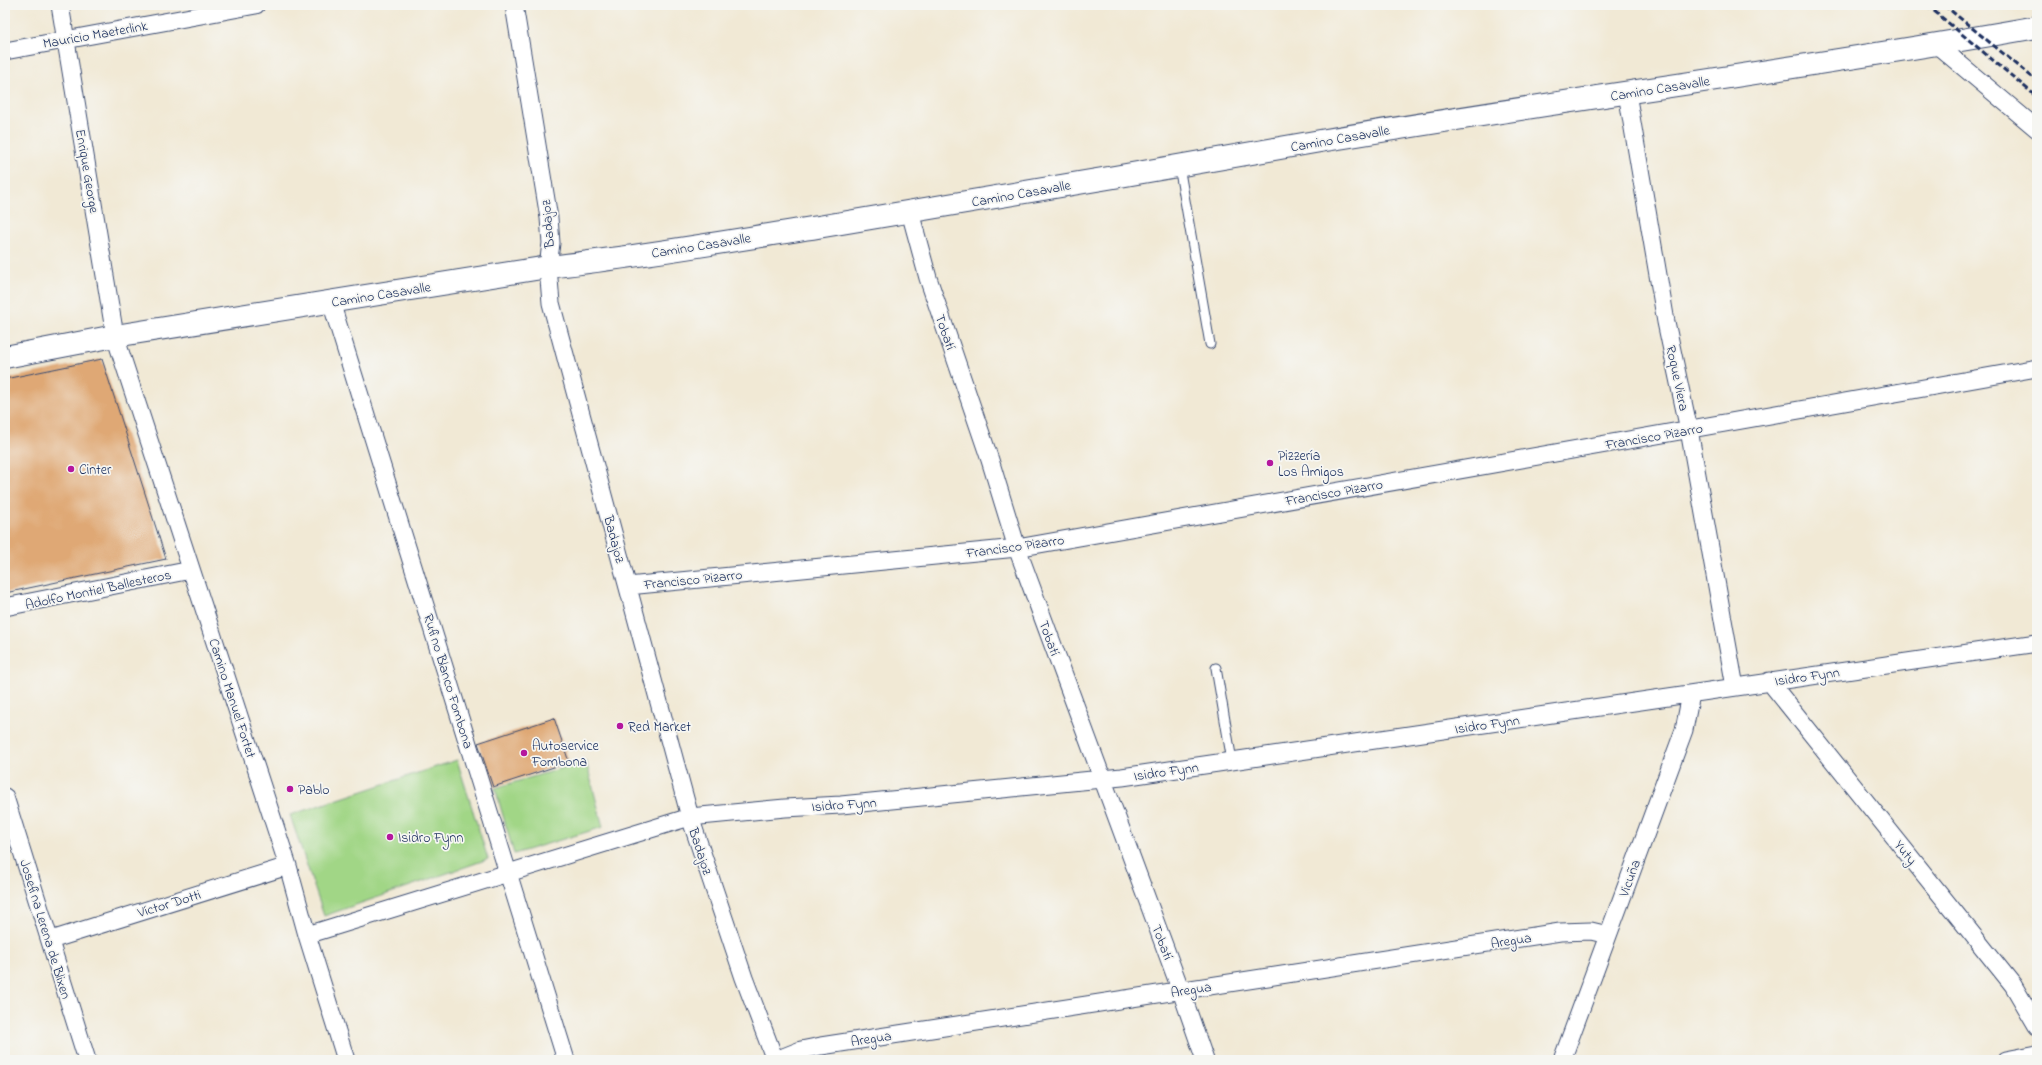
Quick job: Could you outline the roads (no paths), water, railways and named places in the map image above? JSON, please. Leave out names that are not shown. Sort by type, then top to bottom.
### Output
[{"type":"street","name":"Enrique George","points":[[60,5],[115,336]]},
{"type":"street","name":"Mauricio Maeterlink","points":[[5,51],[256,5]]},
{"type":"street","name":"Badajoz","points":[[514,5],[548,218],[551,243],[548,267],[551,303],[690,817],[744,978],[775,1060]]},
{"type":"street","name":"Camino Casavalle","points":[[5,357],[115,336],[548,267],[602,261],[910,212],[1476,115],[1937,45],[2037,27]]},
{"type":"street","points":[[1937,45],[2037,130]]},
{"type":"street","name":"Roque Viera","points":[[1627,93],[1666,322],[1689,430],[1735,687]]},
{"type":"street","name":"Tobatí","points":[[910,212],[928,278],[990,460],[1017,548],[1181,991],[1205,1060]]},
{"type":"street","name":"Rufino Blanco Fombona","points":[[331,302],[566,1060]]},
{"type":"street","name":"Camino Manuel Fortet","points":[[115,336],[288,866],[307,935],[346,1060]]},
{"type":"street","name":"Francisco Pizarro","points":[[628,586],[1017,548],[2037,368]]},
{"type":"street","name":"Adolfo Montiel Ballesteros","points":[[5,608],[191,570]]},
{"type":"street","name":"Isidro Fynn","points":[[307,935],[690,817],[785,808],[841,805],[1102,779],[2037,643]]},
{"type":"street","name":"Yuty","points":[[1769,682],[2013,985],[2037,1026]]},
{"type":"street","name":"Vicuña","points":[[1562,1060],[1684,730],[1691,694]]},
{"type":"street","name":"Josefina Lerena de Blixen","points":[[5,797],[51,940],[87,1060]]},
{"type":"street","name":"Víctor Dotti","points":[[51,940],[288,866]]},
{"type":"street","name":"Aregua","points":[[775,1060],[801,1050],[821,1046],[1560,932],[1591,930],[1608,935]]},
{"type":"street","points":[[2006,1060],[2037,1054]]},
{"type":"lane","points":[[1179,166],[1210,344]]},
{"type":"lane","points":[[1216,668],[1232,761]]},
{"type":"railway","points":[[1927,5],[2037,97]]},
{"type":"railway","points":[[1944,5],[2037,81]]},
{"type":"place","name":"Pizzería Los Amigos","points":[[1270,463]]},
{"type":"place","name":"Cinter","points":[[71,469]]},
{"type":"place","name":"Red Market","points":[[620,726]]},
{"type":"place","name":"Autoservice Fombona","points":[[524,753]]},
{"type":"place","name":"Pablo","points":[[290,789]]},
{"type":"place","name":"Isidro Fynn","points":[[390,837]]}]
